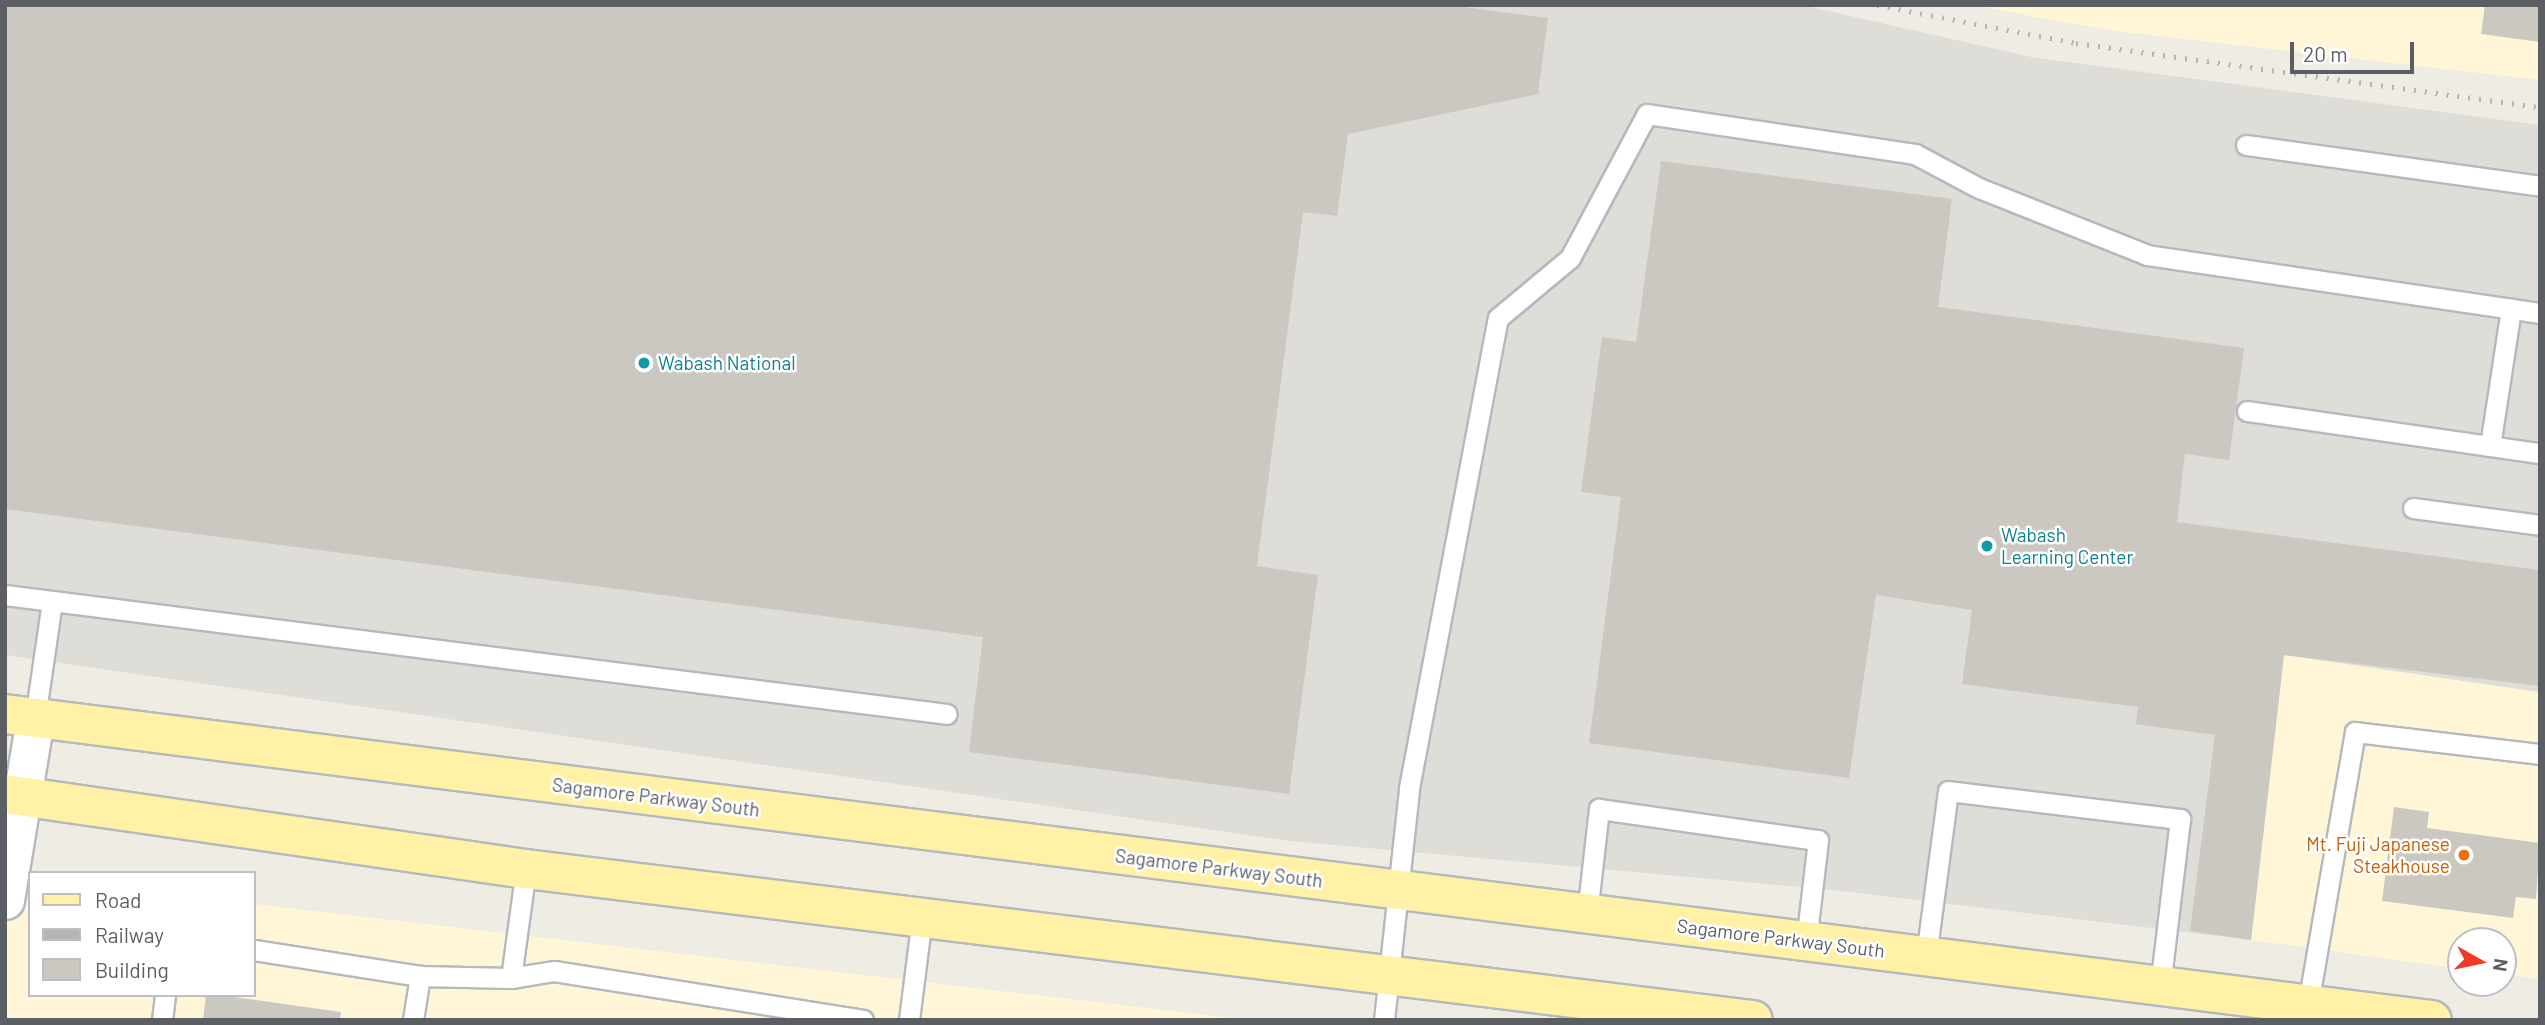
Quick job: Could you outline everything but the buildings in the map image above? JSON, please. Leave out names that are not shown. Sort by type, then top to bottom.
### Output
[{"type":"main road","name":"Sagamore Parkway South","points":[[20,716],[2432,1020]]},
{"type":"main road","points":[[14,795],[526,869],[1753,1020]]},
{"type":"street","points":[[5,900],[20,716]]},
{"type":"lane","points":[[1384,1020],[1409,788],[1498,318],[1570,258],[1647,114],[1915,154],[1979,188],[2147,255],[2540,313]]},
{"type":"lane","points":[[2246,145],[2540,186]]},
{"type":"lane","points":[[2490,446],[2511,309]]},
{"type":"lane","points":[[2247,411],[2540,453]]},
{"type":"lane","points":[[2413,508],[2540,525]]},
{"type":"lane","points":[[5,595],[947,714]]},
{"type":"lane","points":[[20,716],[52,601]]},
{"type":"lane","points":[[2308,1004],[2355,732],[2540,754]]},
{"type":"lane","points":[[1926,956],[1948,791],[2167,817],[2180,819],[2160,986]]},
{"type":"lane","points":[[1587,914],[1599,809],[1818,840],[1806,942]]},
{"type":"lane","points":[[511,978],[526,869]]},
{"type":"lane","points":[[909,1020],[922,917]]},
{"type":"lane","points":[[256,950],[420,976],[511,978],[554,971],[783,1014],[863,1020]]},
{"type":"lane","points":[[413,1020],[420,976]]},
{"type":"lane","points":[[162,1020],[165,997]]},
{"type":"shaded area","points":[[5,5],[1802,5],[2031,57],[2540,125],[2540,692],[2284,655],[2251,940],[1833,890],[1290,841],[5,655]]},
{"type":"shaded area","points":[[1971,5],[2540,5],[2540,80],[2107,30]]},
{"type":"shaded area","points":[[2284,655],[2540,692],[2540,979],[2517,976],[2517,927],[2447,927],[2447,967],[2251,940]]},
{"type":"shaded area","points":[[5,875],[28,878],[28,997],[256,997],[256,904],[1250,1020],[5,1020]]},
{"type":"railway","points":[[1877,5],[2076,43],[2540,107]]},
{"type":"place","name":"Wabash National","points":[[644,363]]},
{"type":"place","name":"Wabash Learning Center","points":[[1987,546]]},
{"type":"place","name":"Mt. Fuji Japanese Steakhouse","points":[[2464,855]]}]
